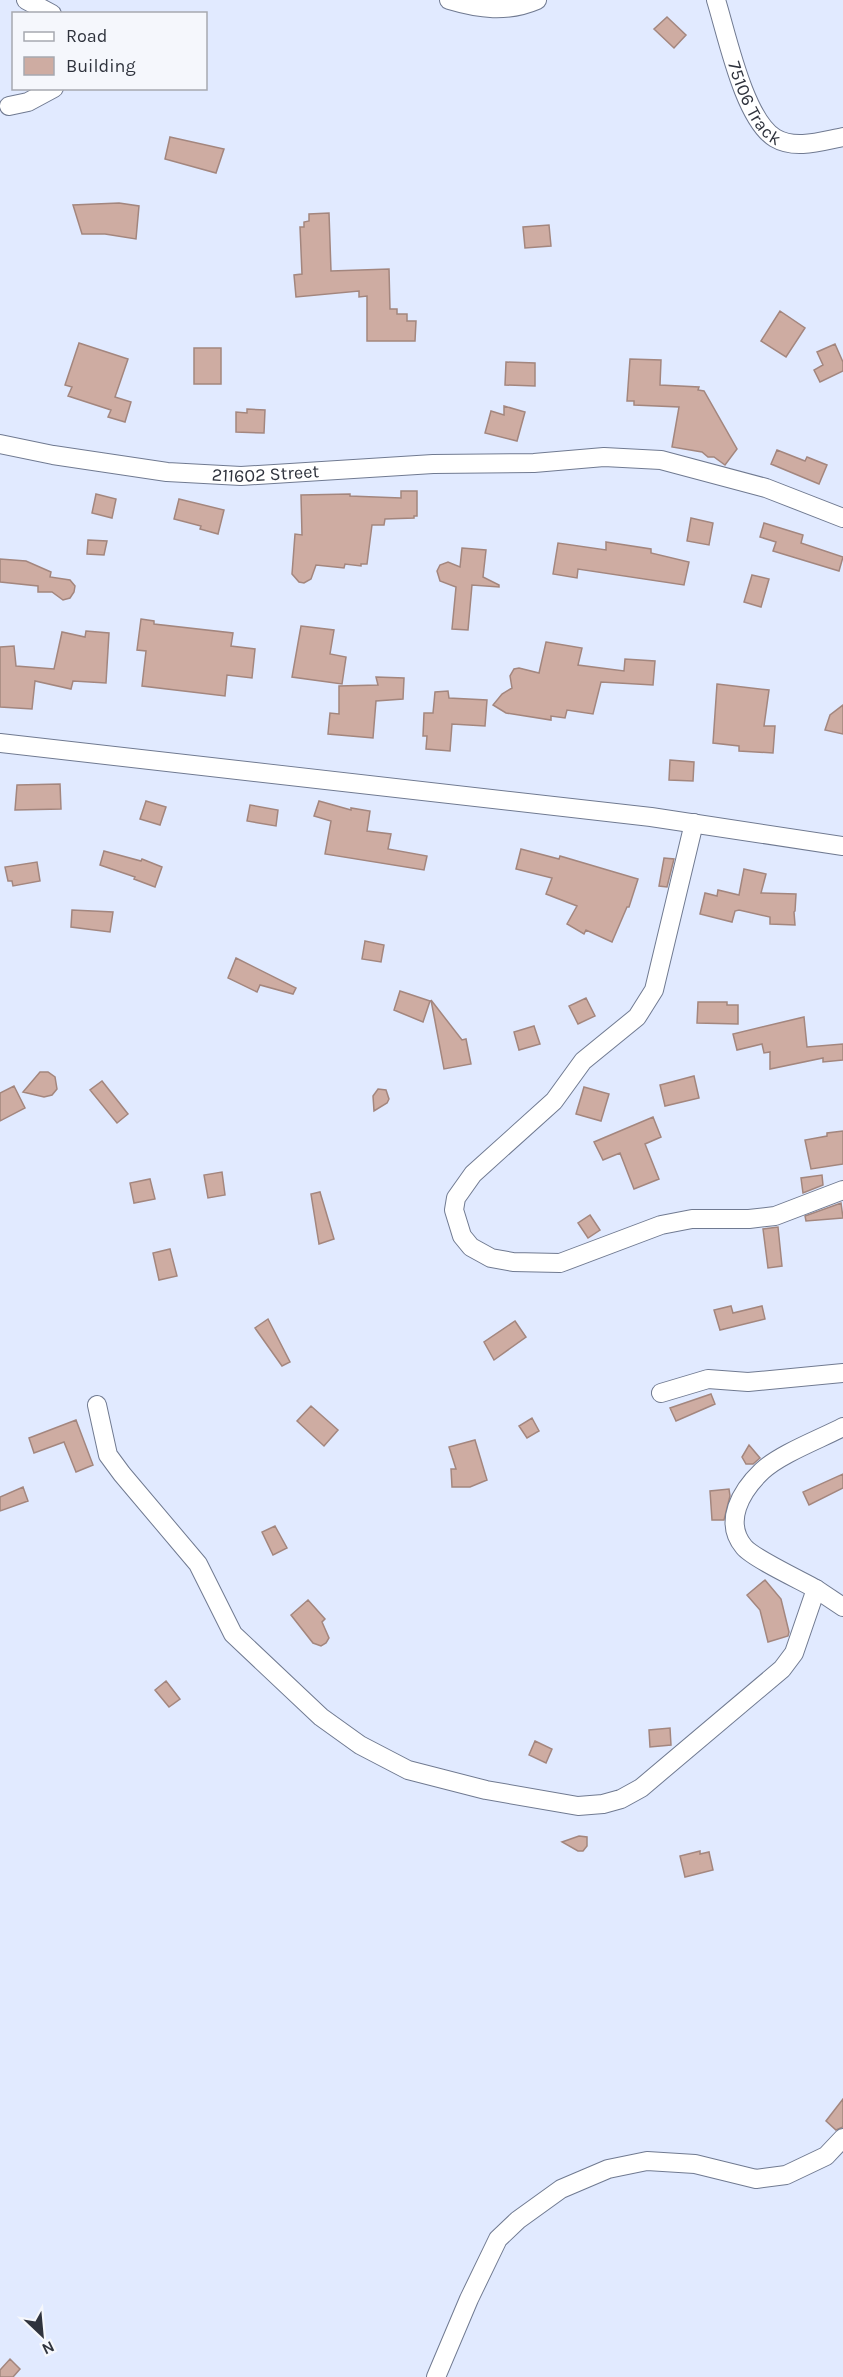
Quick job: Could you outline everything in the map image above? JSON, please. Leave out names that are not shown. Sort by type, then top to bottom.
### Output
[{"type":"street","points":[[26,0],[48,12]]},
{"type":"street","points":[[449,0],[476,8],[507,9],[537,0]]},
{"type":"street","name":"75106 Track","points":[[716,0],[746,98],[756,117],[775,138],[801,145],[843,137]]},
{"type":"street","points":[[9,106],[28,102],[50,90]]},
{"type":"street","name":"211602 Street","points":[[0,444],[53,455],[167,472],[241,476],[433,464],[534,463],[604,457],[661,460],[766,488],[843,518]]},
{"type":"street","points":[[0,743],[419,789],[694,823],[843,846]]},
{"type":"street","points":[[694,823],[654,990],[645,1007],[637,1017],[583,1061],[555,1101],[537,1119],[473,1174],[456,1198],[454,1210],[462,1236],[471,1247],[491,1258],[513,1262],[560,1263],[662,1225],[692,1219],[749,1219],[775,1216],[843,1190]]},
{"type":"street","points":[[661,1394],[708,1379],[747,1382],[843,1373]]},
{"type":"street","points":[[97,1405],[108,1455],[198,1564],[233,1634],[321,1717],[360,1745],[408,1770],[486,1791],[578,1806],[603,1804],[621,1799],[641,1788],[782,1669],[794,1653],[816,1589]]},
{"type":"street","points":[[843,1427],[762,1470],[736,1507],[734,1521],[737,1537],[746,1550],[816,1589],[843,1607]]},
{"type":"street","points":[[436,2377],[498,2239],[518,2220],[561,2189],[608,2169],[647,2161],[694,2164],[756,2179],[786,2175],[826,2156],[843,2138]]},
{"type":"building","points":[[667,17],[686,35],[674,48],[654,29]]},
{"type":"building","points":[[170,137],[224,149],[216,173],[165,159]]},
{"type":"building","points":[[119,203],[139,206],[136,239],[105,234],[82,234],[73,205]]},
{"type":"building","points":[[329,213],[331,271],[389,269],[390,309],[397,309],[397,314],[407,314],[407,321],[416,321],[415,341],[367,341],[367,296],[359,297],[359,291],[296,297],[294,275],[302,274],[300,227],[304,227],[304,222],[309,221],[309,214]]},
{"type":"building","points":[[549,225],[551,246],[525,248],[523,227]]},
{"type":"building","points":[[780,311],[805,328],[786,357],[761,341]]},
{"type":"building","points":[[79,343],[128,359],[115,397],[131,402],[125,422],[108,417],[111,410],[68,396],[72,387],[65,385]]},
{"type":"building","points":[[835,344],[843,362],[843,371],[820,382],[814,370],[823,365],[817,352]]},
{"type":"building","points":[[194,348],[221,348],[221,384],[194,384]]},
{"type":"building","points":[[630,359],[661,360],[660,385],[699,387],[698,390],[704,391],[737,449],[725,465],[702,452],[672,447],[679,407],[634,405],[634,401],[627,401]]},
{"type":"building","points":[[506,362],[535,363],[535,386],[505,385]]},
{"type":"building","points":[[504,406],[525,412],[517,441],[485,433],[491,411],[504,415]]},
{"type":"building","points":[[247,409],[265,410],[264,433],[236,432],[236,412],[247,413]]},
{"type":"building","points":[[777,450],[805,461],[807,457],[827,465],[819,484],[771,464]]},
{"type":"building","points":[[401,491],[417,491],[417,516],[385,519],[384,525],[372,525],[367,564],[361,564],[361,566],[345,564],[344,568],[316,565],[311,579],[304,583],[299,582],[292,574],[295,534],[302,535],[301,495],[350,494],[350,496],[401,498]]},
{"type":"building","points":[[96,494],[116,499],[112,518],[92,513]]},
{"type":"building","points":[[179,499],[224,510],[218,534],[200,529],[201,526],[174,519]]},
{"type":"building","points":[[691,518],[713,523],[709,545],[687,541]]},
{"type":"building","points":[[764,523],[803,535],[801,543],[843,557],[839,571],[773,551],[776,542],[760,537]]},
{"type":"building","points":[[88,540],[107,541],[104,555],[87,554]]},
{"type":"building","points":[[606,542],[651,549],[651,553],[689,562],[684,585],[578,569],[577,578],[553,574],[558,543],[606,550]]},
{"type":"building","points":[[462,548],[486,550],[483,577],[499,585],[499,587],[472,585],[468,630],[452,629],[456,587],[440,581],[437,571],[440,565],[448,562],[460,567]]},
{"type":"building","points":[[0,559],[26,561],[51,572],[50,577],[70,580],[75,586],[74,592],[70,598],[63,600],[52,592],[38,592],[38,586],[0,582]]},
{"type":"building","points":[[752,575],[769,579],[761,607],[744,602]]},
{"type":"building","points":[[141,619],[154,621],[154,624],[233,633],[231,646],[255,649],[252,678],[227,675],[225,696],[142,686],[146,651],[137,650]]},
{"type":"building","points":[[301,626],[334,630],[330,654],[346,657],[342,684],[292,677]]},
{"type":"building","points":[[86,631],[109,633],[106,683],[73,681],[71,689],[35,681],[32,709],[0,707],[0,647],[14,646],[16,666],[54,669],[62,632],[85,637]]},
{"type":"building","points":[[546,642],[582,648],[578,665],[624,671],[625,659],[655,661],[653,685],[601,682],[593,714],[567,710],[565,718],[551,716],[551,720],[506,713],[493,705],[502,694],[512,688],[510,676],[514,669],[539,673]]},
{"type":"building","points":[[376,677],[404,678],[403,699],[376,701],[373,738],[328,734],[330,713],[339,714],[339,686],[378,685]]},
{"type":"building","points":[[717,684],[769,690],[764,726],[775,726],[773,753],[739,751],[739,746],[713,743]]},
{"type":"building","points":[[448,691],[449,698],[487,700],[485,726],[452,724],[450,751],[426,749],[427,736],[423,736],[424,713],[433,713],[435,692]]},
{"type":"building","points":[[843,705],[843,734],[825,730],[830,715]]},
{"type":"building","points":[[670,760],[694,762],[693,781],[669,780]]},
{"type":"building","points":[[60,784],[61,809],[15,810],[17,785]]},
{"type":"building","points":[[146,801],[166,807],[160,825],[140,819]]},
{"type":"building","points":[[319,801],[351,810],[351,808],[370,811],[367,831],[391,834],[388,849],[427,856],[424,870],[325,854],[331,821],[314,816]]},
{"type":"building","points":[[250,805],[278,810],[276,826],[247,821]]},
{"type":"building","points":[[521,849],[559,859],[560,856],[638,879],[629,907],[612,942],[586,930],[584,934],[567,924],[577,906],[546,894],[552,878],[516,869]]},
{"type":"building","points":[[104,851],[141,861],[142,859],[162,867],[155,887],[134,879],[135,877],[100,865]]},
{"type":"building","points":[[664,858],[674,859],[667,887],[659,886]]},
{"type":"building","points":[[37,862],[40,881],[13,886],[12,881],[8,881],[5,867]]},
{"type":"building","points":[[744,869],[766,874],[761,893],[796,894],[795,925],[770,924],[770,917],[739,910],[735,911],[732,922],[700,914],[705,893],[717,896],[718,890],[739,895]]},
{"type":"building","points":[[72,910],[113,912],[110,932],[71,927]]},
{"type":"building","points":[[365,941],[384,945],[381,962],[362,959]]},
{"type":"building","points":[[236,958],[296,988],[293,994],[260,985],[257,992],[228,978]]},
{"type":"building","points":[[400,991],[430,1001],[423,1022],[394,1010]]},
{"type":"building","points":[[586,998],[595,1016],[578,1024],[569,1006]]},
{"type":"building","points":[[431,1000],[462,1040],[466,1039],[471,1064],[444,1069]]},
{"type":"building","points":[[698,1002],[727,1002],[727,1005],[738,1005],[738,1024],[697,1023]]},
{"type":"building","points":[[804,1017],[807,1047],[843,1044],[843,1060],[823,1062],[823,1058],[770,1069],[770,1052],[764,1053],[762,1044],[737,1050],[733,1034]]},
{"type":"building","points":[[534,1026],[540,1044],[519,1050],[514,1032]]},
{"type":"building","points":[[40,1072],[48,1072],[55,1077],[57,1089],[52,1095],[44,1097],[23,1092]]},
{"type":"building","points":[[694,1076],[699,1098],[665,1106],[660,1085]]},
{"type":"building","points":[[102,1081],[128,1114],[117,1123],[90,1090]]},
{"type":"building","points":[[14,1086],[25,1108],[0,1121],[0,1093]]},
{"type":"building","points":[[584,1087],[609,1094],[601,1121],[576,1114]]},
{"type":"building","points":[[378,1089],[386,1090],[389,1099],[387,1103],[374,1111],[373,1096]]},
{"type":"building","points":[[653,1117],[661,1137],[645,1144],[659,1179],[634,1189],[620,1153],[603,1160],[594,1142]]},
{"type":"building","points":[[843,1131],[843,1164],[811,1169],[805,1140]]},
{"type":"building","points":[[222,1172],[225,1195],[208,1198],[204,1175]]},
{"type":"building","points":[[822,1175],[823,1185],[803,1193],[801,1178]]},
{"type":"building","points":[[150,1179],[155,1199],[134,1203],[130,1183]]},
{"type":"building","points":[[320,1192],[334,1239],[319,1244],[311,1194]]},
{"type":"building","points":[[841,1203],[843,1218],[806,1221],[805,1216]]},
{"type":"building","points":[[590,1215],[600,1230],[588,1238],[578,1223]]},
{"type":"building","points":[[778,1227],[782,1266],[768,1268],[763,1229]]},
{"type":"building","points":[[170,1249],[177,1276],[159,1280],[153,1253]]},
{"type":"building","points":[[731,1306],[733,1313],[762,1306],[765,1319],[720,1330],[714,1310]]},
{"type":"building","points":[[268,1319],[290,1362],[282,1366],[255,1328]]},
{"type":"building","points":[[515,1321],[526,1337],[494,1360],[484,1342]]},
{"type":"building","points":[[711,1394],[715,1404],[676,1421],[670,1408]]},
{"type":"building","points":[[311,1406],[338,1430],[324,1446],[297,1421]]},
{"type":"building","points":[[532,1418],[539,1431],[527,1438],[519,1426]]},
{"type":"building","points":[[76,1420],[93,1465],[76,1472],[64,1442],[34,1453],[29,1438]]},
{"type":"building","points":[[475,1440],[487,1480],[470,1487],[452,1487],[451,1469],[456,1469],[449,1447]]},
{"type":"building","points":[[749,1445],[760,1458],[753,1464],[746,1464],[742,1457]]},
{"type":"building","points":[[843,1474],[843,1488],[809,1505],[803,1492]]},
{"type":"building","points":[[23,1487],[28,1501],[0,1511],[0,1497]]},
{"type":"building","points":[[729,1489],[730,1496],[724,1520],[712,1520],[710,1491]]},
{"type":"building","points":[[275,1526],[287,1548],[273,1555],[262,1532]]},
{"type":"building","points":[[765,1580],[781,1599],[789,1632],[788,1636],[768,1642],[760,1610],[747,1595]]},
{"type":"building","points":[[308,1600],[325,1619],[322,1622],[329,1638],[321,1646],[313,1643],[291,1615]]},
{"type":"building","points":[[166,1681],[180,1699],[169,1707],[155,1690]]},
{"type":"building","points":[[670,1728],[671,1745],[650,1747],[649,1730]]},
{"type":"building","points":[[535,1741],[552,1749],[546,1763],[529,1755]]},
{"type":"building","points":[[579,1836],[587,1837],[587,1846],[583,1851],[578,1851],[562,1842]]},
{"type":"building","points":[[700,1851],[700,1854],[709,1852],[713,1870],[685,1877],[680,1856]]},
{"type":"building","points":[[843,2099],[843,2127],[836,2130],[826,2121]]},
{"type":"building","points":[[10,2359],[20,2369],[13,2377],[0,2377],[0,2370]]}]
